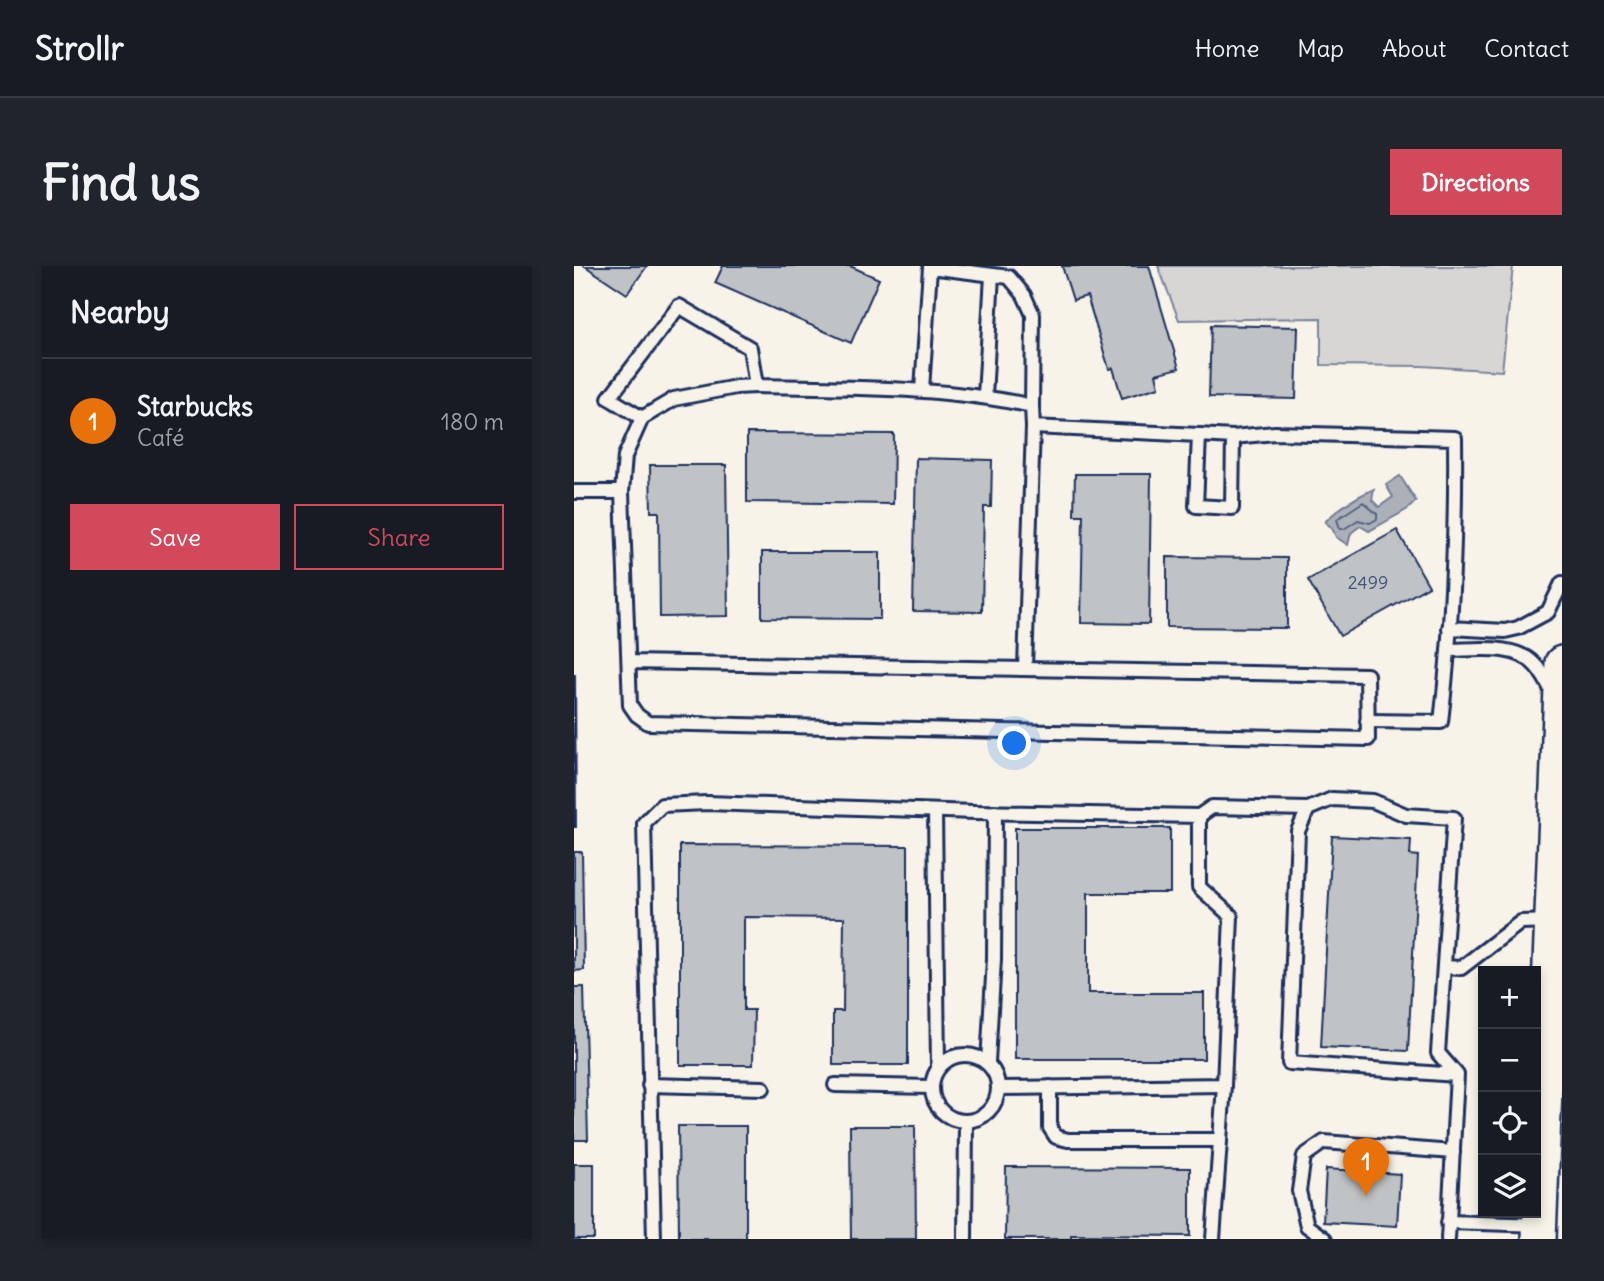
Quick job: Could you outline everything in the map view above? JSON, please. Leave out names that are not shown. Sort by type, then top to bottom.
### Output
[{"type":"main road","points":[[1539,1232],[1562,663]]},
{"type":"lane","points":[[922,390],[929,267],[1009,277],[1024,295],[1033,315],[1033,427],[1025,668]]},
{"type":"lane","points":[[985,396],[992,275]]},
{"type":"lane","points":[[642,418],[609,398],[679,306],[750,348],[757,386]]},
{"type":"lane","points":[[629,662],[1367,675],[1368,739],[648,723],[637,715],[631,705],[629,662],[622,492],[625,456],[642,418],[674,398],[757,386],[922,390],[985,396],[1032,406]]},
{"type":"lane","points":[[1033,427],[1233,437],[1275,433],[1455,438],[1456,515],[1450,628],[1441,722],[1367,721]]},
{"type":"lane","points":[[1199,435],[1196,506],[1232,508],[1233,437]]},
{"type":"lane","points":[[574,492],[622,492]]},
{"type":"lane","points":[[1450,628],[1505,631],[1518,628],[1548,612],[1562,583]]},
{"type":"lane","points":[[1448,650],[1520,654],[1535,664],[1560,704]]},
{"type":"lane","points":[[654,1239],[644,823],[662,805],[707,803],[995,813],[1199,816],[1212,807],[1308,809],[1332,799],[1373,801],[1406,815],[1454,818],[1438,1053],[1457,1075],[1448,1239]]},
{"type":"lane","points":[[1308,809],[1298,831],[1289,1063],[1457,1075]]},
{"type":"lane","points":[[935,811],[938,1067]]},
{"type":"lane","points":[[988,1062],[994,959],[995,813]]},
{"type":"lane","points":[[1199,816],[1199,887],[1231,916],[1224,1085],[1213,1239]]},
{"type":"lane","points":[[1444,967],[1461,968],[1521,922],[1551,921]]},
{"type":"lane","points":[[971,1054],[988,1062],[996,1074],[999,1088],[997,1100],[990,1111],[978,1119],[966,1122],[949,1118],[936,1106],[931,1087],[938,1067],[953,1056],[971,1054]]},
{"type":"lane","points":[[649,1085],[763,1088]]},
{"type":"lane","points":[[835,1085],[931,1087]]},
{"type":"lane","points":[[999,1088],[1224,1085]]},
{"type":"lane","points":[[1051,1087],[1050,1128],[1056,1137],[1069,1140],[1220,1140]]},
{"type":"lane","points":[[965,1239],[966,1122]]},
{"type":"lane","points":[[1325,1239],[1307,1226],[1299,1191],[1304,1156],[1324,1142],[1453,1152]]},
{"type":"lane","points":[[1448,1222],[1539,1232]]},
{"type":"shaded area","points":[[1158,266],[1513,266],[1502,371],[1422,366],[1321,365],[1321,318],[1179,320]]},
{"type":"water","points":[[1400,476],[1416,501],[1408,509],[1369,531],[1360,526],[1351,533],[1348,545],[1336,537],[1325,522],[1330,517],[1348,503],[1374,489],[1372,500],[1379,507],[1393,497],[1386,485]]},
{"type":"building","points":[[585,266],[647,266],[627,294]]},
{"type":"building","points":[[723,266],[850,266],[879,279],[851,343],[715,283]]},
{"type":"building","points":[[1062,266],[1149,266],[1179,368],[1156,374],[1159,387],[1122,398],[1113,368],[1109,369],[1087,296],[1073,300]]},
{"type":"building","points":[[1211,325],[1298,327],[1296,399],[1209,397]]},
{"type":"building","points":[[747,433],[894,434],[893,504],[747,502]]},
{"type":"building","points":[[916,458],[992,460],[991,507],[984,507],[982,612],[913,611]]},
{"type":"building","points":[[650,465],[726,465],[728,616],[660,617],[659,512],[651,512]]},
{"type":"building","points":[[1075,474],[1151,474],[1149,624],[1081,623],[1083,515],[1074,515]]},
{"type":"building","points":[[1397,530],[1429,586],[1340,636],[1308,580]]},
{"type":"building","points":[[762,552],[880,552],[880,619],[762,618]]},
{"type":"building","points":[[1167,557],[1287,558],[1287,628],[1167,627]]},
{"type":"building","points":[[575,675],[576,827],[574,827]]},
{"type":"building","points":[[1015,828],[1170,828],[1170,893],[1088,893],[1088,993],[1204,993],[1204,1059],[1015,1059]]},
{"type":"building","points":[[1332,836],[1411,840],[1410,855],[1418,856],[1408,1051],[1321,1047]]},
{"type":"building","points":[[680,845],[908,846],[908,1065],[833,1065],[833,1011],[843,1011],[844,918],[744,917],[744,1010],[754,1010],[753,1065],[680,1065]]},
{"type":"building","points":[[574,852],[582,852],[584,970],[574,971]]},
{"type":"building","points":[[574,987],[584,987],[588,1140],[574,1140]]},
{"type":"building","points":[[678,1126],[746,1126],[746,1239],[679,1239]]},
{"type":"building","points":[[850,1126],[915,1126],[916,1239],[851,1239]]},
{"type":"building","points":[[574,1164],[594,1164],[594,1239],[574,1239]]},
{"type":"building","points":[[1006,1167],[1190,1168],[1190,1236],[1071,1235],[1071,1239],[1005,1239]]},
{"type":"building","points":[[1326,1169],[1400,1174],[1397,1226],[1323,1222]]},
{"type":"place","name":"Starbucks","points":[[1366,1196]]}]
